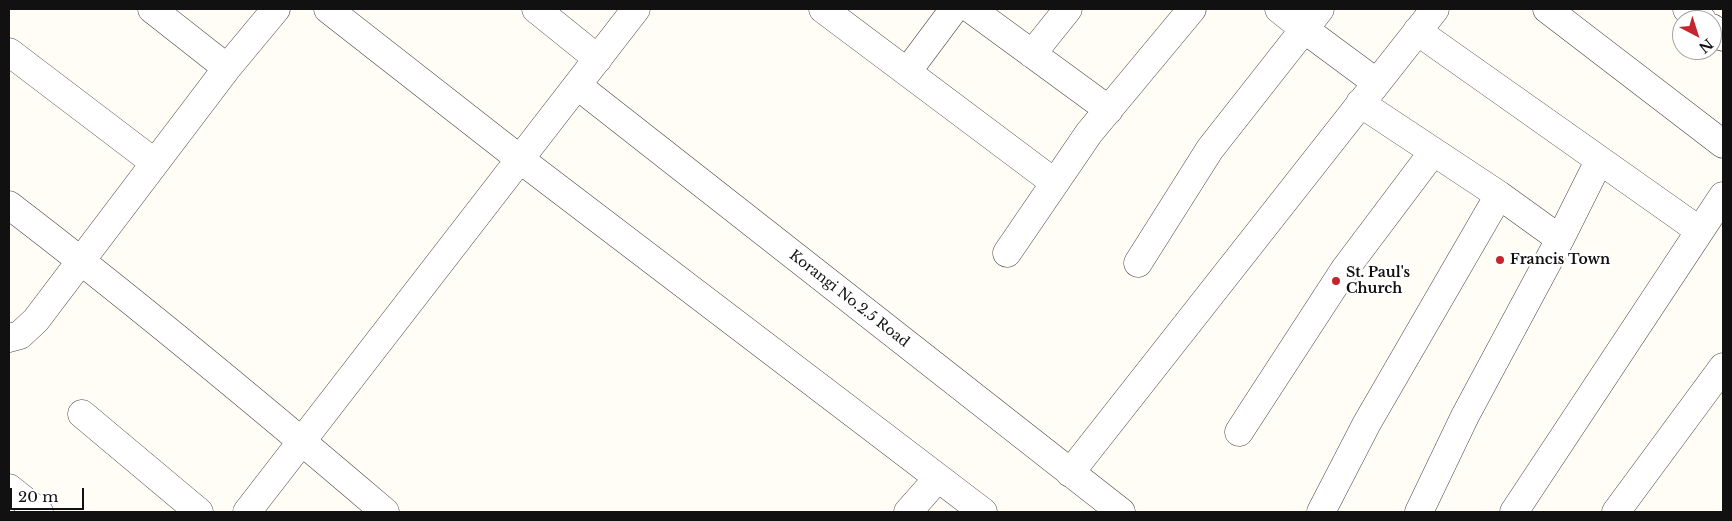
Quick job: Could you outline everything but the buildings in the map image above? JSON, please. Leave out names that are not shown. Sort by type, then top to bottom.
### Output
[{"type":"street","points":[[152,9],[228,68]]},
{"type":"street","points":[[9,338],[20,336],[36,320],[228,68],[276,9]]},
{"type":"street","points":[[328,9],[521,160],[983,512]]},
{"type":"street","points":[[536,9],[598,59]]},
{"type":"street","points":[[247,512],[636,9]]},
{"type":"street","points":[[823,9],[1055,183]]},
{"type":"street","points":[[906,72],[954,9]]},
{"type":"street","points":[[971,9],[1108,110]]},
{"type":"street","points":[[1032,54],[1068,9]]},
{"type":"street","points":[[1007,254],[1089,133],[1192,9]]},
{"type":"street","points":[[1280,9],[1312,19],[1377,83]]},
{"type":"street","points":[[1070,473],[1435,9]]},
{"type":"street","points":[[1547,9],[1723,144]]},
{"type":"street","points":[[1138,263],[1210,148],[1312,19]]},
{"type":"street","points":[[1417,31],[1700,231]]},
{"type":"street","points":[[9,52],[155,163]]},
{"type":"street","name":"Korangi No.2.5 Road","points":[[578,86],[1121,512]]},
{"type":"street","points":[[1360,104],[1499,195],[1560,239]]},
{"type":"street","points":[[1239,432],[1345,269],[1433,152]]},
{"type":"street","points":[[1419,512],[1465,416],[1560,239],[1599,161]]},
{"type":"street","points":[[1321,512],[1367,423],[1499,195]]},
{"type":"street","points":[[1514,512],[1723,196]]},
{"type":"street","points":[[9,205],[81,260],[301,441],[384,512]]},
{"type":"street","points":[[1616,512],[1723,367]]},
{"type":"street","points":[[82,414],[200,512]]},
{"type":"street","points":[[908,512],[938,478]]},
{"type":"street","points":[[9,488],[39,512]]},
{"type":"place","name":"Francis Town","points":[[1500,260]]},
{"type":"place","name":"St. Paul's Church","points":[[1336,281]]}]
